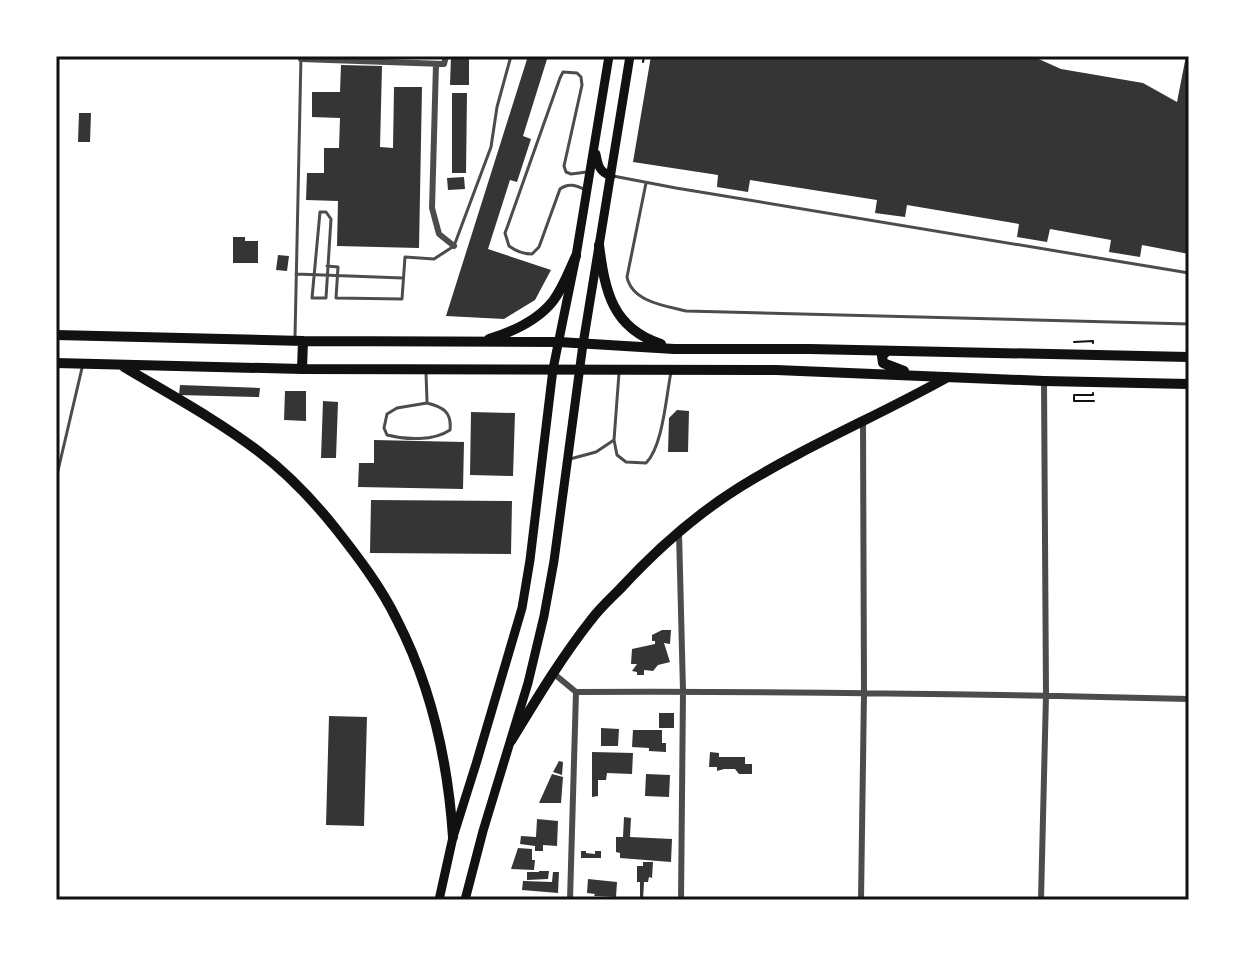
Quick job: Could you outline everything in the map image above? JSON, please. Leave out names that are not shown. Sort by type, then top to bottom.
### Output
[{"type":"main road","points":[[439,900],[453,837],[522,608],[553,369],[576,256],[609,56]]},
{"type":"main road","points":[[465,900],[528,683],[544,616],[579,370],[630,56]]},
{"type":"main road","points":[[595,146],[600,169],[611,176]]},
{"type":"main road","points":[[599,245],[603,278],[613,307],[626,325],[647,340],[674,349]]},
{"type":"main road","points":[[480,342],[513,331],[552,302],[576,256]]},
{"type":"main road","points":[[56,335],[299,341],[559,342],[674,349],[1189,357]]},
{"type":"main road","points":[[299,341],[302,369]]},
{"type":"main road","points":[[776,370],[813,365],[817,358],[810,349]]},
{"type":"main road","points":[[887,351],[881,359],[885,365],[917,375]]},
{"type":"main road","points":[[56,363],[302,369],[776,370],[1189,384]]},
{"type":"main road","points":[[122,366],[260,452],[317,505],[357,555],[396,618],[422,682],[442,748],[453,837]]},
{"type":"main road","points":[[511,741],[592,618],[638,569],[679,532],[737,489],[778,464],[949,376]]},
{"type":"street","points":[[301,57],[444,64],[446,56]]},
{"type":"street","points":[[436,64],[432,208],[439,234],[454,246]]},
{"type":"street","points":[[1041,900],[1046,695],[1044,381]]},
{"type":"street","points":[[861,900],[863,422]]},
{"type":"street","points":[[679,532],[683,691],[681,900]]},
{"type":"street","points":[[553,673],[576,692],[1189,699]]},
{"type":"street","points":[[570,900],[576,692]]},
{"type":"lane","points":[[327,266],[338,267],[336,298],[402,299],[405,257],[434,259],[454,246],[491,147],[497,107],[511,56]]},
{"type":"lane","points":[[299,341],[296,274],[301,57]]},
{"type":"lane","points":[[587,190],[572,185],[560,189],[539,247],[532,254],[517,252],[509,246],[505,233],[563,72],[577,73],[582,85],[564,166],[566,172],[571,174],[590,172]]},
{"type":"lane","points":[[611,176],[1189,273]]},
{"type":"lane","points":[[646,183],[627,277],[633,290],[655,304],[686,311],[1189,324]]},
{"type":"lane","points":[[320,212],[326,212],[331,219],[327,266],[326,298],[312,298],[320,212]]},
{"type":"lane","points":[[296,274],[403,278]]},
{"type":"lane","points":[[56,479],[83,364]]},
{"type":"lane","points":[[426,369],[427,403]]},
{"type":"lane","points":[[619,370],[614,440],[617,455],[626,462],[646,463],[653,455],[658,439],[671,370]]},
{"type":"lane","points":[[427,403],[449,413],[450,430],[442,436],[400,438],[387,435],[384,428],[387,414],[397,408],[427,403]]},
{"type":"lane","points":[[567,460],[596,452],[614,440]]},
{"type":"path","points":[[643,62],[644,56]]},
{"type":"path","points":[[1093,341],[1093,355]]},
{"type":"path","points":[[1093,382],[1093,395],[1074,395],[1074,401],[1094,401]]},
{"type":"building","points":[[451,56],[469,56],[469,85],[450,85]]},
{"type":"building","points":[[528,56],[548,56],[523,136],[531,139],[517,182],[510,180],[488,249],[551,270],[535,300],[504,319],[446,316]]},
{"type":"building","points":[[651,56],[1032,56],[1061,69],[1143,83],[1177,102],[1186,56],[1189,56],[1189,254],[1142,245],[1140,257],[1109,252],[1111,240],[1050,229],[1047,242],[1017,237],[1019,224],[907,205],[905,217],[875,213],[877,200],[750,180],[748,192],[717,187],[718,175],[633,162]]},
{"type":"building","points":[[341,65],[382,66],[380,147],[393,148],[394,87],[422,87],[419,248],[337,246],[338,201],[306,200],[307,173],[324,173],[324,148],[339,148],[340,118],[312,117],[312,92],[340,92]]},
{"type":"building","points":[[452,93],[467,93],[466,173],[452,173]]},
{"type":"building","points":[[79,113],[91,113],[90,142],[78,142]]},
{"type":"building","points":[[464,177],[465,189],[448,190],[447,178]]},
{"type":"building","points":[[233,237],[258,241],[258,263],[233,263]]},
{"type":"building","points":[[278,255],[289,256],[287,271],[276,270]]},
{"type":"building","points":[[180,385],[260,388],[259,397],[179,395]]},
{"type":"building","points":[[285,391],[306,391],[306,421],[284,420]]},
{"type":"building","points":[[323,401],[338,402],[336,458],[321,458]]},
{"type":"building","points":[[677,410],[689,411],[688,452],[668,452],[669,418]]},
{"type":"building","points":[[471,412],[515,413],[513,476],[470,475]]},
{"type":"building","points":[[374,440],[464,442],[463,489],[358,487],[359,463],[374,463]]},
{"type":"building","points":[[371,500],[512,501],[511,554],[370,553]]},
{"type":"building","points":[[671,630],[670,644],[664,643],[670,662],[658,665],[653,671],[644,670],[644,675],[637,675],[632,671],[637,664],[631,664],[632,649],[655,644],[652,635]]},
{"type":"building","points":[[659,713],[674,713],[674,728],[659,728]]},
{"type":"building","points":[[329,716],[367,717],[364,826],[326,825]]},
{"type":"building","points":[[601,728],[619,729],[618,746],[601,746]]},
{"type":"building","points":[[633,730],[662,730],[666,752],[632,747]]},
{"type":"building","points":[[592,752],[633,753],[632,774],[607,773],[606,780],[598,780],[598,796],[592,797]]},
{"type":"building","points":[[710,752],[719,753],[719,757],[745,757],[745,764],[752,764],[752,774],[739,774],[735,769],[717,771],[717,767],[709,767]]},
{"type":"building","points":[[559,761],[563,762],[562,775],[553,772]]},
{"type":"building","points":[[552,774],[563,777],[561,803],[539,803]]},
{"type":"building","points":[[646,774],[670,775],[669,797],[645,796]]},
{"type":"building","points":[[624,817],[631,818],[630,837],[672,839],[671,862],[620,858],[620,853],[616,852],[616,837],[623,837]]},
{"type":"building","points":[[537,819],[558,821],[557,846],[543,845],[543,851],[535,851],[535,846],[520,844],[521,836],[536,837]]},
{"type":"building","points":[[518,848],[532,849],[534,870],[511,869]]},
{"type":"building","points":[[581,851],[595,854],[595,851],[601,851],[601,858],[581,858]]},
{"type":"building","points":[[643,862],[653,862],[652,878],[644,882],[643,900],[640,899],[640,882],[637,882],[637,866],[643,866]]},
{"type":"building","points":[[549,871],[548,879],[527,880],[527,872]]},
{"type":"building","points":[[553,872],[559,872],[558,893],[522,890],[523,881],[552,882]]},
{"type":"building","points":[[588,879],[617,882],[616,897],[587,893]]}]
